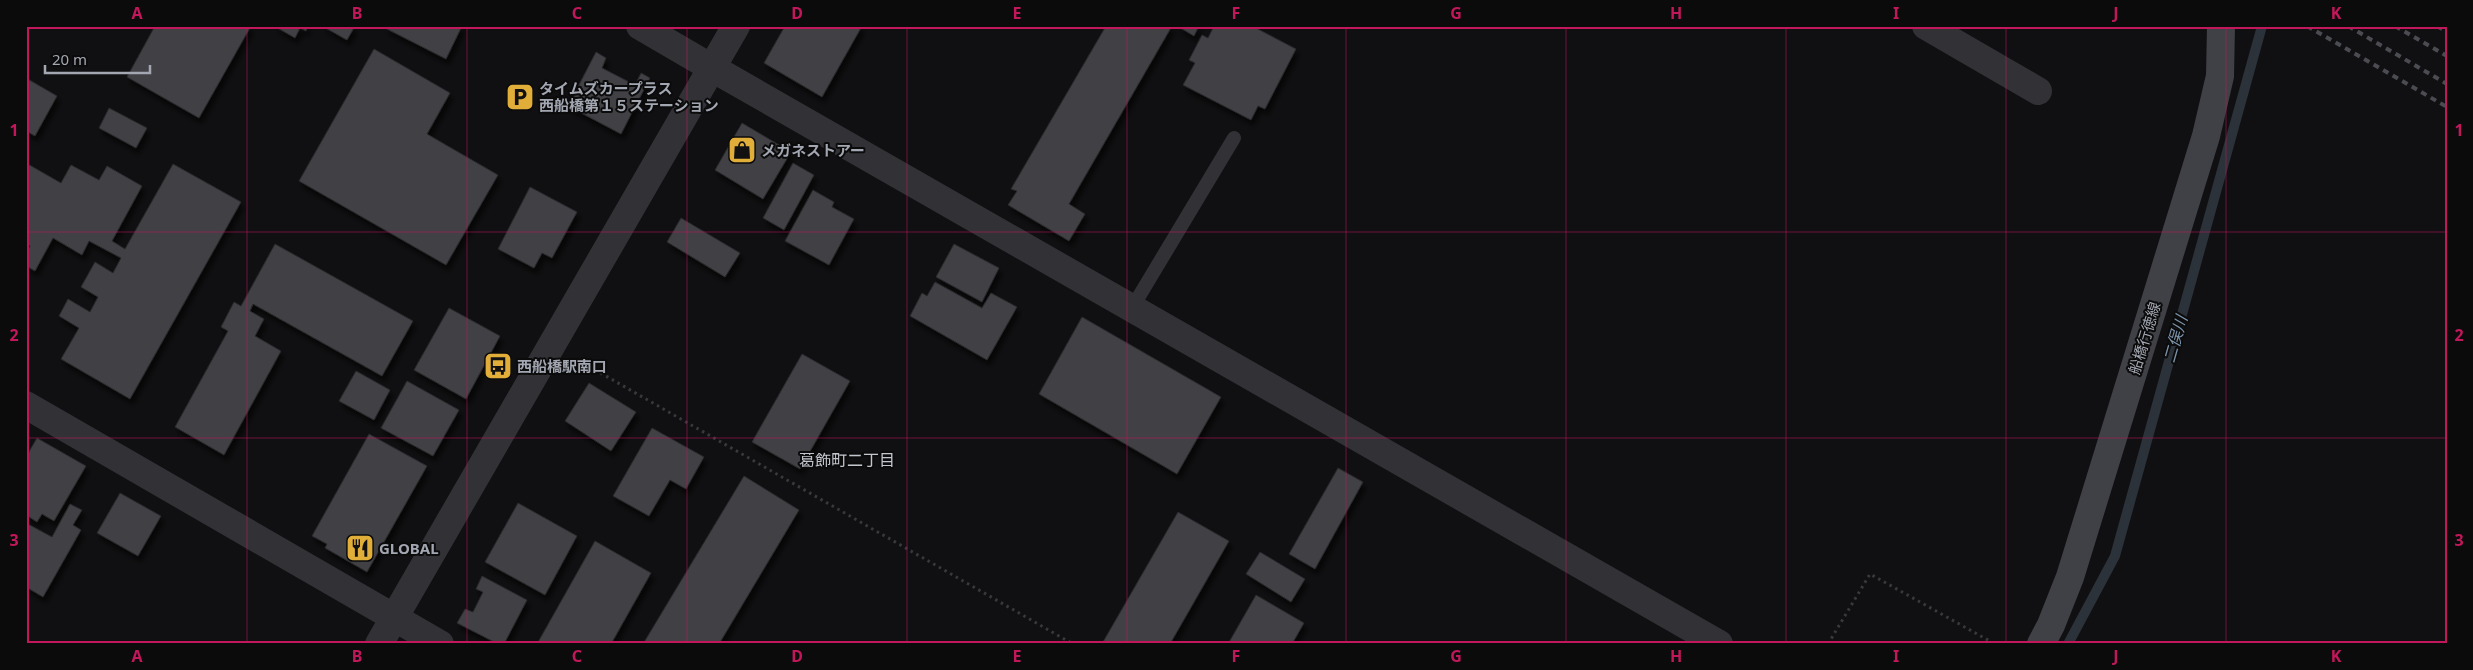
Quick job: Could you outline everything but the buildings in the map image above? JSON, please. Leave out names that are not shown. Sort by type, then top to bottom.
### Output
[{"type":"main road","name":"船橋行徳線","points":[[2041,644],[2051,625],[2070,577],[2206,136],[2220,76],[2221,26]]},
{"type":"street","points":[[640,26],[1719,644]]},
{"type":"street","points":[[379,644],[736,26]]},
{"type":"street","points":[[1926,26],[2038,90]]},
{"type":"street","points":[[26,405],[440,644]]},
{"type":"lane","points":[[1132,308],[1234,138]]},
{"type":"path","points":[[551,346],[1073,644]]},
{"type":"path","points":[[1828,644],[1870,574],[1995,644]]},
{"type":"waterway","name":"二俣川","points":[[2068,644],[2115,556],[2262,26]]},
{"type":"railway","points":[[2307,26],[2447,107]]},
{"type":"railway","points":[[2348,26],[2447,84]]},
{"type":"railway","points":[[2395,26],[2447,56]]},
{"type":"railway","points":[[2437,26],[2447,32]]},
{"type":"place","name":"タイムズカープラス 西船橋第１５ステーション","points":[[520,97]]},
{"type":"place","name":"メガネストアー","points":[[742,150]]},
{"type":"place","name":"西船橋駅南口","points":[[498,366]]},
{"type":"place","name":"GLOBAL","points":[[360,548]]},
{"type":"district","name":"葛飾町二丁目","points":[[847,460]]}]
